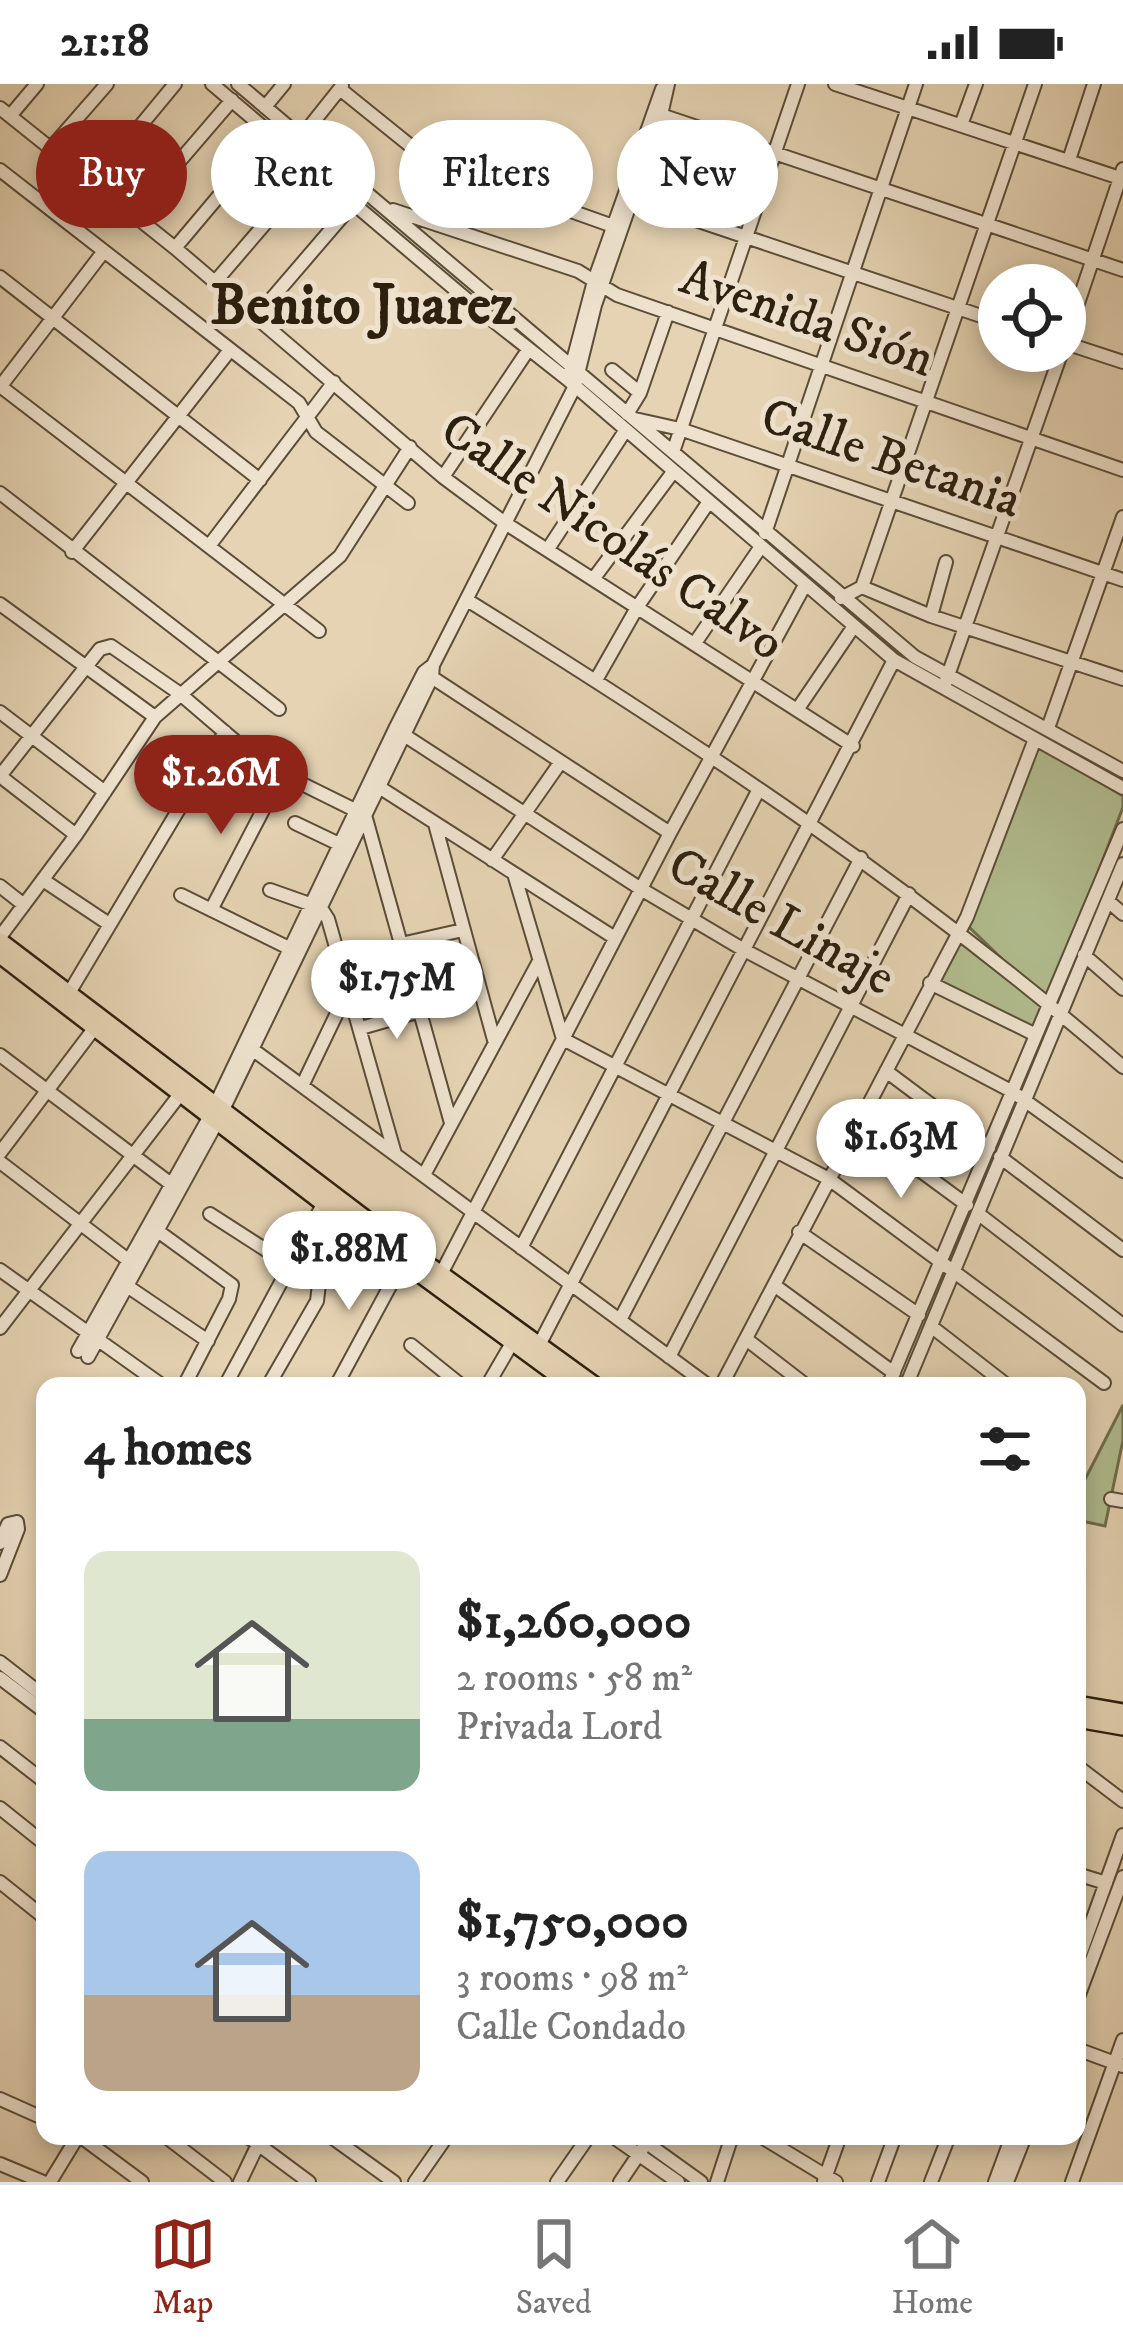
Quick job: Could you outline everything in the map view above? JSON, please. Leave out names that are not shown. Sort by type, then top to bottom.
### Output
[{"type":"main road","points":[[0,939],[403,1262],[512,1342],[581,1377]]},
{"type":"main road","points":[[0,955],[181,1093],[216,1113]]},
{"type":"main road","points":[[326,1198],[441,1274],[563,1377]]},
{"type":"main road","points":[[1086,1706],[1123,1712]]},
{"type":"main road","points":[[1086,1721],[1123,1727]]},
{"type":"street","points":[[5,112],[38,84]]},
{"type":"street","points":[[76,120],[107,84]]},
{"type":"street","points":[[145,120],[175,84]]},
{"type":"street","points":[[212,84],[255,120]]},
{"type":"street","points":[[238,84],[276,120]]},
{"type":"street","points":[[265,107],[284,84]]},
{"type":"street","points":[[778,142],[798,84]]},
{"type":"street","points":[[835,84],[1122,175],[1086,275]]},
{"type":"street","points":[[695,643],[762,540],[916,84]]},
{"type":"street","points":[[961,125],[976,84]]},
{"type":"street","points":[[842,598],[862,587],[1035,84]]},
{"type":"street","points":[[1069,160],[1094,84]]},
{"type":"street","points":[[661,120],[663,86]]},
{"type":"street","points":[[83,1354],[127,1286],[171,1184],[216,1113],[573,380],[613,226],[663,86]]},
{"type":"street","points":[[315,120],[342,87],[428,160],[613,226]]},
{"type":"street","points":[[187,152],[232,100]]},
{"type":"street","name":"Calle Nicolás Calvo","points":[[5,112],[36,135]]},
{"type":"street","points":[[662,116],[674,120]]},
{"type":"street","points":[[778,154],[1123,270]]},
{"type":"street","points":[[0,170],[299,403],[316,432],[408,503]]},
{"type":"street","points":[[375,200],[554,351],[573,380]]},
{"type":"street","points":[[175,248],[211,205]]},
{"type":"street","name":"Avenida Sión","points":[[387,208],[518,249],[668,312],[1123,470]]},
{"type":"street","points":[[375,223],[528,350],[673,452],[806,586],[894,660],[1048,728],[1123,771]]},
{"type":"street","name":"Calle Nicolás Calvo","points":[[151,228],[443,477],[505,523],[853,746]]},
{"type":"street","points":[[215,282],[261,228]]},
{"type":"street","points":[[256,317],[332,228]]},
{"type":"street","points":[[573,380],[580,334],[621,228]]},
{"type":"street","points":[[722,228],[978,316]]},
{"type":"street","points":[[673,452],[749,228]]},
{"type":"street","points":[[104,251],[0,386],[319,631]]},
{"type":"street","points":[[0,277],[260,480]]},
{"type":"street","points":[[548,549],[628,421],[668,312]]},
{"type":"street","points":[[554,351],[580,334]]},
{"type":"street","points":[[72,552],[230,350]]},
{"type":"street","points":[[443,477],[528,350]]},
{"type":"street","points":[[1086,351],[1123,362]]},
{"type":"street","points":[[612,370],[640,393]]},
{"type":"street","points":[[945,683],[1055,372]]},
{"type":"street","points":[[209,546],[334,382]]},
{"type":"street","points":[[628,421],[708,503],[842,598],[945,683],[1123,788]]},
{"type":"street","name":"Calle Betania","points":[[628,421],[680,429],[1123,580]]},
{"type":"street","points":[[0,939],[154,718],[340,556],[410,448]]},
{"type":"street","points":[[594,578],[673,472]]},
{"type":"street","points":[[0,493],[278,709]]},
{"type":"street","points":[[596,680],[638,606],[708,503]]},
{"type":"street","points":[[1048,728],[1123,518]]},
{"type":"street","points":[[931,616],[946,562]]},
{"type":"street","points":[[441,1274],[670,833],[806,586]]},
{"type":"street","points":[[862,587],[931,616],[1123,679]]},
{"type":"street","points":[[467,600],[811,822],[959,930],[1123,1067]]},
{"type":"street","points":[[0,604],[154,718]]},
{"type":"street","points":[[797,710],[854,626]]},
{"type":"street","points":[[76,835],[0,776],[100,649],[117,646],[280,775],[360,812],[451,1123]]},
{"type":"street","points":[[537,1351],[894,660]]},
{"type":"street","points":[[315,906],[339,844],[379,787],[430,672]]},
{"type":"street","points":[[430,672],[670,833]]},
{"type":"street","points":[[0,712],[105,792]]},
{"type":"street","points":[[69,993],[225,732]]},
{"type":"street","name":"Calle Linaje","points":[[404,735],[744,950],[1019,1095],[1123,1172]]},
{"type":"street","points":[[726,1377],[959,930],[996,847],[1035,739]]},
{"type":"street","points":[[492,860],[560,763]]},
{"type":"street","points":[[211,910],[274,787]]},
{"type":"street","points":[[379,787],[615,938]]},
{"type":"street","points":[[521,1248],[759,789]]},
{"type":"street","points":[[295,823],[339,844]]},
{"type":"street","points":[[435,823],[494,1040]]},
{"type":"street","points":[[1019,1095],[1036,1035],[1123,829]]},
{"type":"street","points":[[620,1320],[861,858]]},
{"type":"street","points":[[911,1377],[932,1327],[967,1205],[1061,1014],[1123,864]]},
{"type":"street","points":[[515,877],[563,1039],[829,1179],[1104,1382]]},
{"type":"street","points":[[44,880],[109,924]]},
{"type":"street","points":[[0,886],[24,905]]},
{"type":"street","points":[[270,890],[315,906],[337,940],[396,1155]]},
{"type":"street","points":[[669,1357],[909,894]]},
{"type":"street","points":[[181,895],[293,949]]},
{"type":"street","points":[[1108,901],[1123,914]]},
{"type":"street","points":[[401,944],[463,929]]},
{"type":"street","points":[[93,1337],[128,1260],[153,1228],[252,1049],[293,949]]},
{"type":"street","points":[[1084,955],[1123,989]]},
{"type":"street","points":[[424,1175],[538,963]]},
{"type":"street","points":[[929,983],[1036,1035]]},
{"type":"street","points":[[303,1084],[349,988]]},
{"type":"street","points":[[361,1028],[420,1011]]},
{"type":"street","points":[[0,1153],[96,1026]]},
{"type":"street","points":[[252,1049],[697,1377]]},
{"type":"street","points":[[0,1055],[171,1184]]},
{"type":"street","points":[[886,1071],[1123,1250]]},
{"type":"street","points":[[0,1328],[181,1093]]},
{"type":"street","points":[[858,1124],[967,1205]]},
{"type":"street","points":[[892,1377],[919,1315],[980,1215],[995,1153]]},
{"type":"street","points":[[0,1162],[128,1260]]},
{"type":"street","points":[[230,1377],[326,1198]]},
{"type":"street","points":[[210,1214],[319,1284],[320,1292],[273,1377]]},
{"type":"street","points":[[980,1215],[1123,1324]]},
{"type":"street","points":[[153,1228],[232,1286],[230,1299],[189,1377]]},
{"type":"street","points":[[800,1232],[919,1315]]},
{"type":"street","points":[[341,1377],[403,1262]]},
{"type":"street","points":[[0,1270],[150,1377]]},
{"type":"street","points":[[774,1285],[887,1377]]},
{"type":"street","points":[[127,1286],[208,1341]]},
{"type":"street","points":[[932,1327],[996,1377]]},
{"type":"street","points":[[746,1339],[795,1377]]},
{"type":"street","points":[[492,1377],[512,1342]]},
{"type":"street","points":[[412,1345],[451,1377]]},
{"type":"street","points":[[0,1543],[8,1523],[16,1522],[18,1529],[0,1575]]},
{"type":"street","points":[[0,1651],[3,1670],[36,1703]]},
{"type":"street","points":[[3,1670],[36,1691]]},
{"type":"street","points":[[0,1747],[36,1775]]},
{"type":"street","points":[[1086,1773],[1123,1801]]},
{"type":"street","points":[[0,1808],[36,1837]]},
{"type":"street","points":[[1086,1938],[1123,1835]]},
{"type":"street","points":[[1086,1877],[1106,1883]]},
{"type":"street","points":[[1086,1976],[1123,1877]]},
{"type":"street","points":[[0,1882],[36,1911]]},
{"type":"street","points":[[1072,2182],[1119,2065],[1123,2040]]},
{"type":"street","points":[[1086,2052],[1119,2065]]},
{"type":"street","points":[[0,2099],[36,2116]]},
{"type":"street","points":[[0,2164],[47,2182],[73,2145]]},
{"type":"street","points":[[91,2145],[142,2182]]},
{"type":"street","points":[[176,2145],[225,2182]]},
{"type":"street","points":[[240,2182],[254,2145]]},
{"type":"street","points":[[263,2145],[309,2182]]},
{"type":"street","points":[[342,2145],[394,2182]]},
{"type":"street","points":[[415,2182],[437,2145]]},
{"type":"street","points":[[557,2182],[583,2145]]},
{"type":"street","points":[[620,2182],[639,2145]]},
{"type":"street","points":[[641,2145],[678,2182]]},
{"type":"street","points":[[642,2145],[701,2182]]},
{"type":"street","points":[[717,2182],[729,2145]]},
{"type":"street","points":[[773,2145],[828,2180],[838,2145]]},
{"type":"street","points":[[781,2151],[783,2145]]},
{"type":"street","points":[[878,2182],[892,2145]]},
{"type":"street","points":[[931,2182],[945,2145]]},
{"type":"street","points":[[995,2182],[1009,2145]]},
{"type":"street","points":[[1007,2182],[1021,2145]]},
{"type":"green space","points":[[1036,743],[1123,796],[1123,807],[1036,1035],[930,983],[960,930],[1032,988],[968,926]]},
{"type":"green space","points":[[1123,1405],[1123,1440],[1105,1526],[1086,1522],[1086,1477]]},
{"type":"district","name":"Benito Juarez","points":[[363,306]]}]
